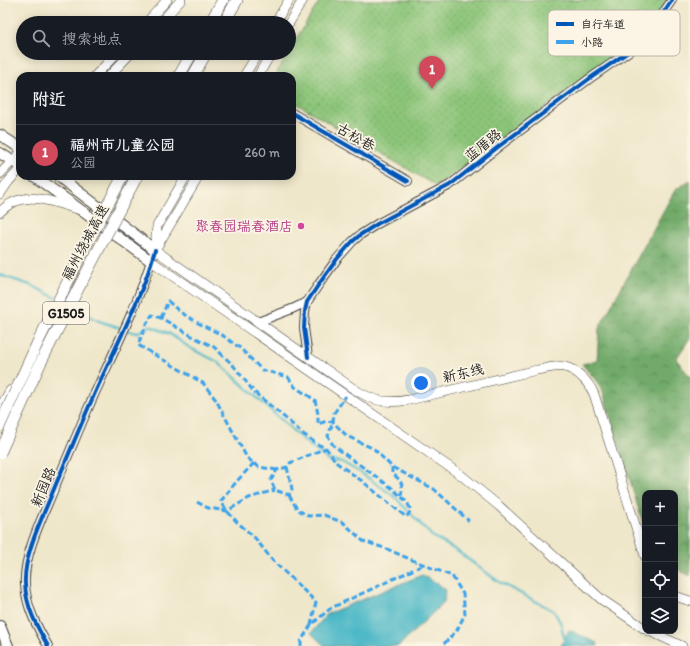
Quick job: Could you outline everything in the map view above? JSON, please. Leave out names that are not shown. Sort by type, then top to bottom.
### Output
[{"type":"highway","points":[[214,16],[223,0]]},
{"type":"highway","points":[[228,16],[237,0]]},
{"type":"highway","points":[[181,72],[188,60]]},
{"type":"highway","points":[[195,72],[202,60]]},
{"type":"highway","name":"福州绕城高速","points":[[0,425],[37,344],[121,180]]},
{"type":"highway","name":"福州绕城高速","points":[[0,452],[40,364],[135,180]]},
{"type":"highway","points":[[0,410],[37,344]]},
{"type":"main road","points":[[152,16],[167,0]]},
{"type":"main road","points":[[166,16],[181,0]]},
{"type":"main road","points":[[279,16],[288,0]]},
{"type":"main road","points":[[293,16],[302,0]]},
{"type":"main road","points":[[99,72],[110,60]]},
{"type":"main road","points":[[113,72],[124,60]]},
{"type":"main road","points":[[246,72],[254,60]]},
{"type":"main road","points":[[260,72],[267,60]]},
{"type":"main road","points":[[0,135],[16,145]]},
{"type":"main road","points":[[0,153],[16,164]]},
{"type":"main road","points":[[0,174],[16,166]]},
{"type":"main road","points":[[0,194],[16,167]]},
{"type":"main road","points":[[40,180],[152,261],[467,480],[500,506],[601,599],[642,627]]},
{"type":"main road","points":[[63,180],[155,250]]},
{"type":"main road","points":[[155,250],[157,226],[184,180]]},
{"type":"main road","points":[[155,250],[197,180]]},
{"type":"main road","points":[[0,212],[4,207],[14,201],[26,198],[38,198],[81,210]]},
{"type":"main road","name":"新东线","points":[[155,250],[361,394],[376,400],[390,402],[409,400],[554,367],[565,367],[574,371],[586,381],[594,394],[642,546]]},
{"type":"main road","points":[[678,597],[690,601]]},
{"type":"main road","points":[[0,626],[8,646]]},
{"type":"main road","points":[[656,634],[682,646]]},
{"type":"street","name":"蓝厝路","points":[[665,10],[672,0]]},
{"type":"street","name":"蓝厝路","points":[[307,302],[337,259],[360,235],[386,218],[450,185],[546,111],[622,56]]},
{"type":"street","name":"古松巷","points":[[296,115],[408,181]]},
{"type":"street","name":"新园路","points":[[48,646],[35,623],[28,603],[24,584],[28,556],[40,523],[94,396],[145,281],[155,250]]},
{"type":"street","points":[[258,322],[292,310],[307,302]]},
{"type":"street","points":[[307,302],[304,328],[308,357]]},
{"type":"green space","points":[[320,0],[668,0],[661,10],[548,10],[548,56],[617,56],[436,186],[296,103],[296,72],[278,72],[284,60],[296,60],[296,39]]},
{"type":"green space","points":[[690,180],[690,338],[676,359],[690,377],[690,576],[678,570],[678,490],[642,490],[642,520],[602,389],[582,364],[597,361],[599,328],[675,190]]},
{"type":"water","points":[[422,575],[445,589],[444,602],[398,646],[325,646],[311,633],[327,614]]},
{"type":"water","points":[[569,630],[597,643],[598,646],[561,646]]},
{"type":"waterway","points":[[0,275],[33,286],[56,298]]},
{"type":"waterway","points":[[73,307],[99,321],[136,333],[150,326],[170,334],[190,348],[218,362],[309,445],[328,460],[342,462],[361,473],[394,496],[432,536],[457,551],[499,582],[554,611],[561,624],[566,646]]},
{"type":"marked path","points":[[161,318],[168,301],[180,312],[222,335],[240,348],[262,370],[288,377],[295,387],[315,400],[318,414],[318,424],[327,421],[333,422],[347,436],[374,449],[392,467],[434,489],[469,521]]},
{"type":"marked path","points":[[277,470],[259,467],[247,458],[216,400],[203,383],[138,345],[146,325],[152,315],[161,318],[214,347],[233,365],[254,392],[303,434],[317,444],[326,448],[337,463],[362,481],[406,517],[411,510],[407,502],[392,488],[333,445],[328,436],[333,422],[334,413],[346,396]]},
{"type":"marked path","points":[[287,467],[292,489],[289,495],[275,490],[271,480],[277,470],[287,467],[290,463],[326,448]]},
{"type":"marked path","points":[[254,463],[221,501],[227,511],[255,538],[273,561],[316,602],[311,625]]},
{"type":"marked path","points":[[392,467],[392,473],[400,480],[402,485],[401,496]]},
{"type":"marked path","points":[[197,502],[208,508],[227,511],[249,498],[275,490]]},
{"type":"marked path","points":[[289,495],[297,509],[308,516],[324,515],[344,523],[363,541],[387,549],[452,576],[463,594],[465,614],[457,630],[442,646]]},
{"type":"marked path","points":[[301,646],[301,641],[311,625],[331,608],[423,565]]},
{"type":"cycle path","points":[[665,10],[672,0]]},
{"type":"cycle path","points":[[308,357],[304,328],[307,302],[337,259],[352,242],[377,224],[450,185],[498,147],[622,56]]},
{"type":"cycle path","points":[[296,115],[408,181]]},
{"type":"cycle path","points":[[48,646],[36,624],[27,601],[25,584],[27,560],[41,520],[80,428],[139,296],[155,250]]},
{"type":"place","name":"福州市儿童公园","points":[[432,89]]},
{"type":"place","name":"聚春园瑞春酒店","points":[[301,226]]}]
